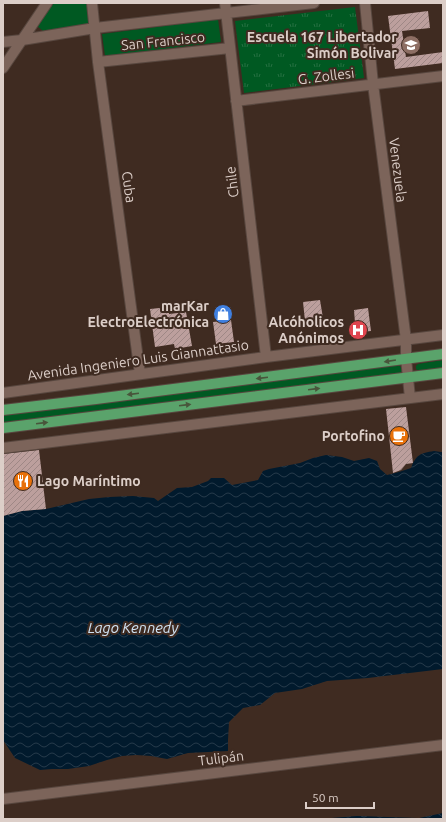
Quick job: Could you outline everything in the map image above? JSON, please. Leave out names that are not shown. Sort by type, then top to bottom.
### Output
[{"type":"main road","points":[[3,410],[443,354]]},
{"type":"main road","points":[[3,428],[443,373]]},
{"type":"street","points":[[3,68],[46,3]]},
{"type":"street","name":"Cuba","points":[[92,3],[98,62],[140,374]]},
{"type":"street","name":"San Francisco","points":[[3,42],[226,8],[314,3]]},
{"type":"street","name":"Venezuela","points":[[365,3],[373,84],[406,340],[406,358],[410,398]]},
{"type":"street","name":"Chile","points":[[226,8],[266,357]]},
{"type":"street","name":"San Francisco","points":[[98,62],[230,48]]},
{"type":"street","name":"G. Zollesi","points":[[236,101],[443,76]]},
{"type":"street","name":"Avenida Ingeniero Luis Giannattasio","points":[[3,393],[266,357],[443,335]]},
{"type":"street","points":[[3,448],[443,394]]},
{"type":"street","name":"Tulipán","points":[[3,799],[443,745]]},
{"type":"green space","points":[[54,3],[87,3],[89,22],[85,26],[43,31],[37,26]]},
{"type":"green space","points":[[355,7],[364,78],[244,93],[235,21]]},
{"type":"green space","points":[[218,19],[221,42],[105,56],[102,34]]},
{"type":"green space","points":[[443,360],[443,368],[419,371],[416,369],[418,364]]},
{"type":"green space","points":[[399,365],[402,372],[399,374],[3,423],[3,414]]},
{"type":"water","name":"Lago Kennedy","points":[[434,451],[443,452],[443,669],[368,678],[327,681],[302,689],[275,693],[260,705],[243,708],[229,722],[228,751],[188,753],[167,759],[136,755],[122,756],[89,766],[68,769],[40,770],[15,758],[3,740],[3,516],[22,511],[46,509],[89,499],[109,497],[133,496],[154,498],[158,501],[177,488],[192,487],[208,481],[211,478],[224,478],[232,485],[258,480],[263,471],[300,463],[326,455],[342,457],[354,461],[369,458],[377,461],[380,469],[387,475],[411,468],[419,455]]},
{"type":"water","points":[[443,813],[443,819],[318,819],[357,816],[419,818]]},
{"type":"building","points":[[428,11],[430,28],[402,31],[406,57],[443,52],[443,63],[395,69],[388,16]]},
{"type":"building","points":[[320,300],[323,318],[305,321],[303,302]]},
{"type":"building","points":[[169,307],[169,314],[186,312],[192,346],[175,349],[174,344],[155,347],[150,309]]},
{"type":"building","points":[[368,308],[371,331],[352,333],[351,324],[355,323],[354,310]]},
{"type":"building","points":[[231,320],[234,342],[216,344],[213,322]]},
{"type":"building","name":"Portofino","points":[[406,407],[413,463],[406,464],[401,470],[393,473],[386,409]]},
{"type":"building","name":"Lago Maríntimo","points":[[39,450],[46,509],[22,511],[3,516],[3,454]]},
{"type":"place","name":"Escuela 167 Libertador Simón Bolivar","points":[[411,45]]},
{"type":"place","name":"marKar ElectroElectrónica","points":[[223,314]]},
{"type":"place","name":"Alcóholicos Anónimos","points":[[358,330]]},
{"type":"place","name":"Portofino","points":[[399,436]]},
{"type":"place","name":"Lago Maríntimo","points":[[23,481]]}]
